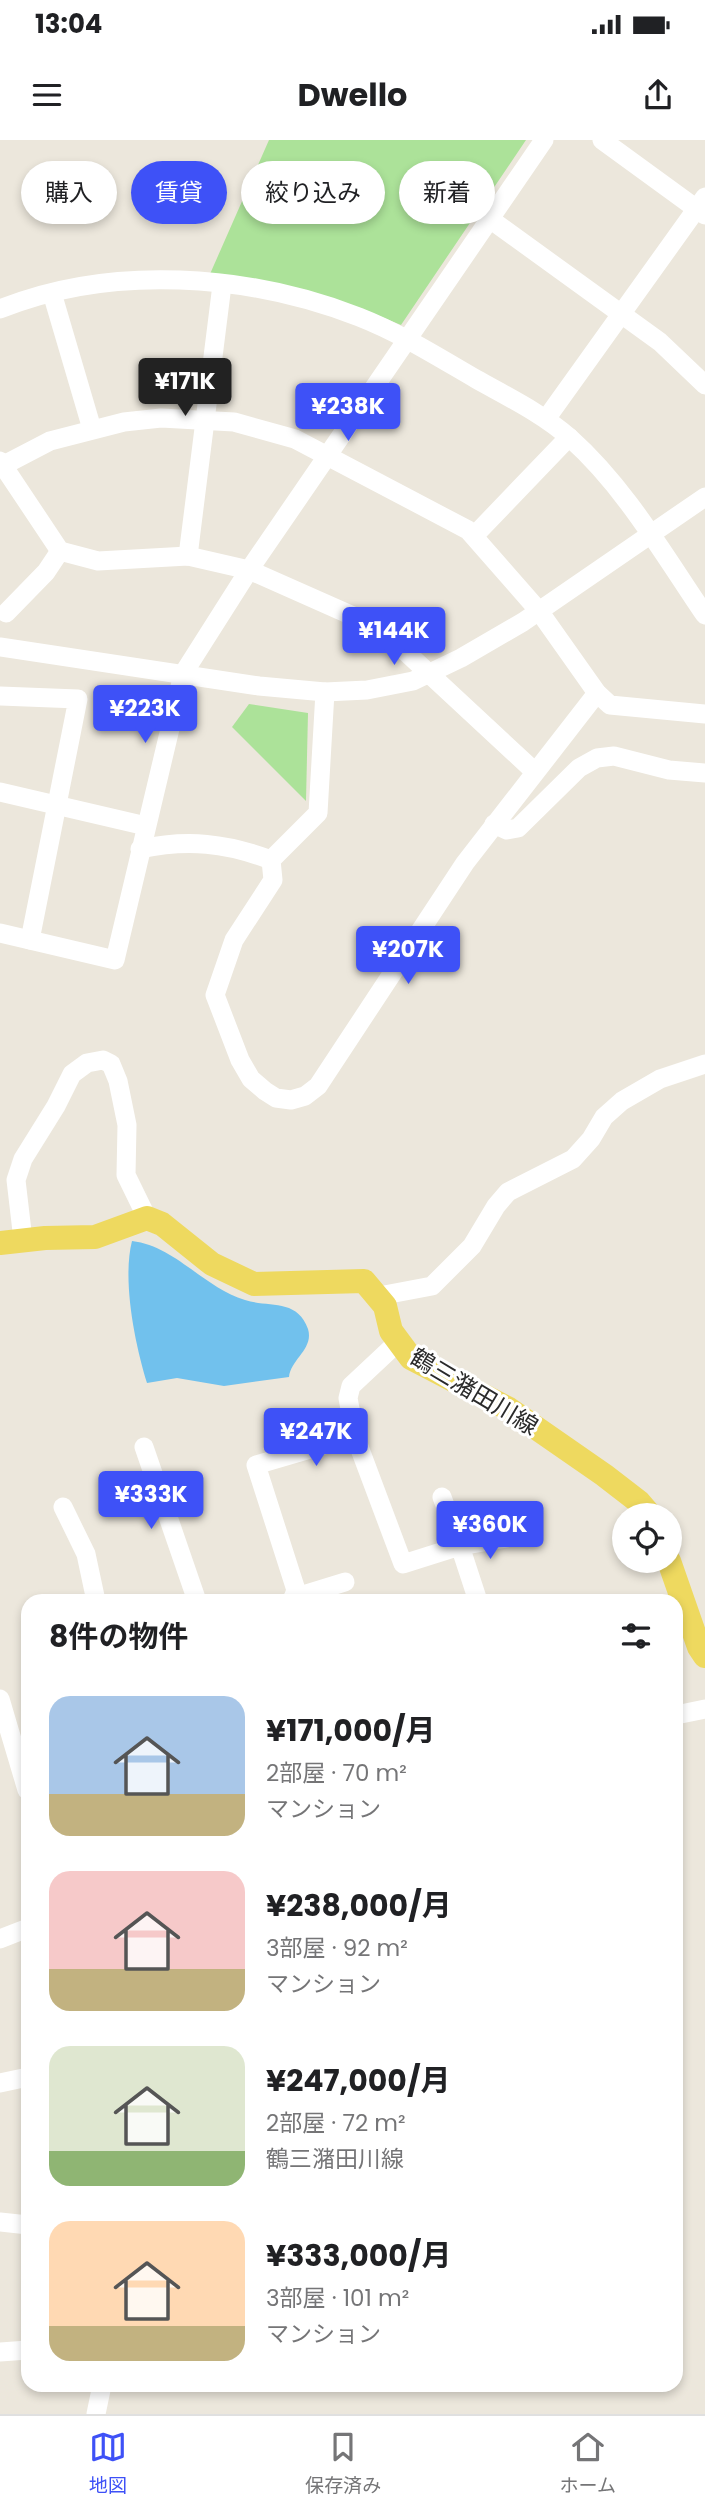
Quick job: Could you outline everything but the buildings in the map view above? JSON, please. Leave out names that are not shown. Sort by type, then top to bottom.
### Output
[{"type":"main road","points":[[12,1241],[95,1237],[147,1219],[162,1224],[212,1265],[254,1284],[354,1280],[364,1281],[379,1296]]},
{"type":"main road","name":"鶴三潴田川線","points":[[379,1296],[386,1306],[398,1342],[411,1358],[520,1416],[640,1503]]},
{"type":"main road","points":[[673,1573],[681,1594]]},
{"type":"main road","points":[[683,1601],[699,1647],[705,1656]]},
{"type":"street","points":[[495,212],[544,140]]},
{"type":"street","points":[[546,419],[702,207],[602,140]]},
{"type":"street","points":[[495,223],[677,356],[705,385]]},
{"type":"street","points":[[0,933],[115,960],[183,674],[249,570],[487,224]]},
{"type":"street","points":[[0,309],[52,293],[138,280],[222,285],[310,301],[359,317],[408,340],[546,419],[569,437],[598,466],[649,533],[705,615]]},
{"type":"street","points":[[188,556],[222,285]]},
{"type":"street","points":[[52,293],[92,429]]},
{"type":"street","points":[[534,771],[380,628],[249,570],[188,556],[98,561],[60,551],[2,463],[50,441],[92,429],[161,418],[205,419],[262,428],[295,439],[453,520],[474,536],[538,611],[597,693],[610,705],[619,708],[705,714]]},
{"type":"street","points":[[474,536],[569,437]]},
{"type":"street","points":[[0,647],[259,686],[325,692],[367,690],[413,681],[461,658],[538,611],[705,497]]},
{"type":"street","points":[[6,613],[46,572],[60,551]]},
{"type":"street","points":[[271,860],[318,813],[325,692]]},
{"type":"street","points":[[271,860],[273,880],[234,940],[215,995],[233,1046],[251,1079],[276,1098],[291,1100],[305,1096],[318,1086],[465,863],[597,693]]},
{"type":"street","points":[[0,696],[78,699],[30,940]]},
{"type":"street","points":[[494,824],[508,830],[518,828],[579,768],[597,758],[614,756],[668,770],[705,773]]},
{"type":"street","points":[[0,792],[146,826]]},
{"type":"street","points":[[140,849],[190,842],[218,844],[271,860]]},
{"type":"street","points":[[12,1241],[16,1180],[23,1159],[56,1106],[72,1074],[87,1063],[103,1060],[111,1064],[118,1081],[127,1125],[126,1175],[147,1219]]},
{"type":"street","points":[[379,1296],[432,1286],[472,1246],[496,1206],[508,1192],[573,1159],[591,1139],[604,1117],[622,1101],[660,1079],[705,1064]]},
{"type":"street","points":[[398,1342],[351,1386],[348,1398],[355,1436],[403,1564],[460,1546],[512,1536]]},
{"type":"street","points":[[295,1594],[296,1590],[256,1465],[355,1436]]},
{"type":"street","points":[[144,1447],[195,1594]]},
{"type":"street","points":[[442,1497],[476,1594]]},
{"type":"street","points":[[63,1507],[86,1554],[95,1594]]},
{"type":"street","points":[[310,1594],[345,1582]]},
{"type":"street","points":[[0,1699],[21,1768]]},
{"type":"street","points":[[683,1714],[705,1709]]},
{"type":"street","points":[[0,1939],[21,1931]]},
{"type":"street","points":[[0,2082],[21,2078]]},
{"type":"street","points":[[0,2222],[21,2224]]},
{"type":"street","points":[[0,2352],[21,2350]]},
{"type":"street","points":[[96,2414],[101,2392]]},
{"type":"green space","points":[[269,140],[526,140],[495,186],[495,161],[399,161],[399,224],[469,224],[401,325],[360,308],[210,274],[241,204],[241,224],[385,224],[385,161],[260,161]]},
{"type":"green space","points":[[249,704],[308,713],[306,801],[232,727]]},
{"type":"water","points":[[132,1241],[147,1244],[176,1258],[230,1294],[245,1300],[290,1308],[297,1313],[303,1319],[309,1336],[289,1377],[224,1386],[177,1378],[147,1383],[134,1331],[129,1293]]}]
